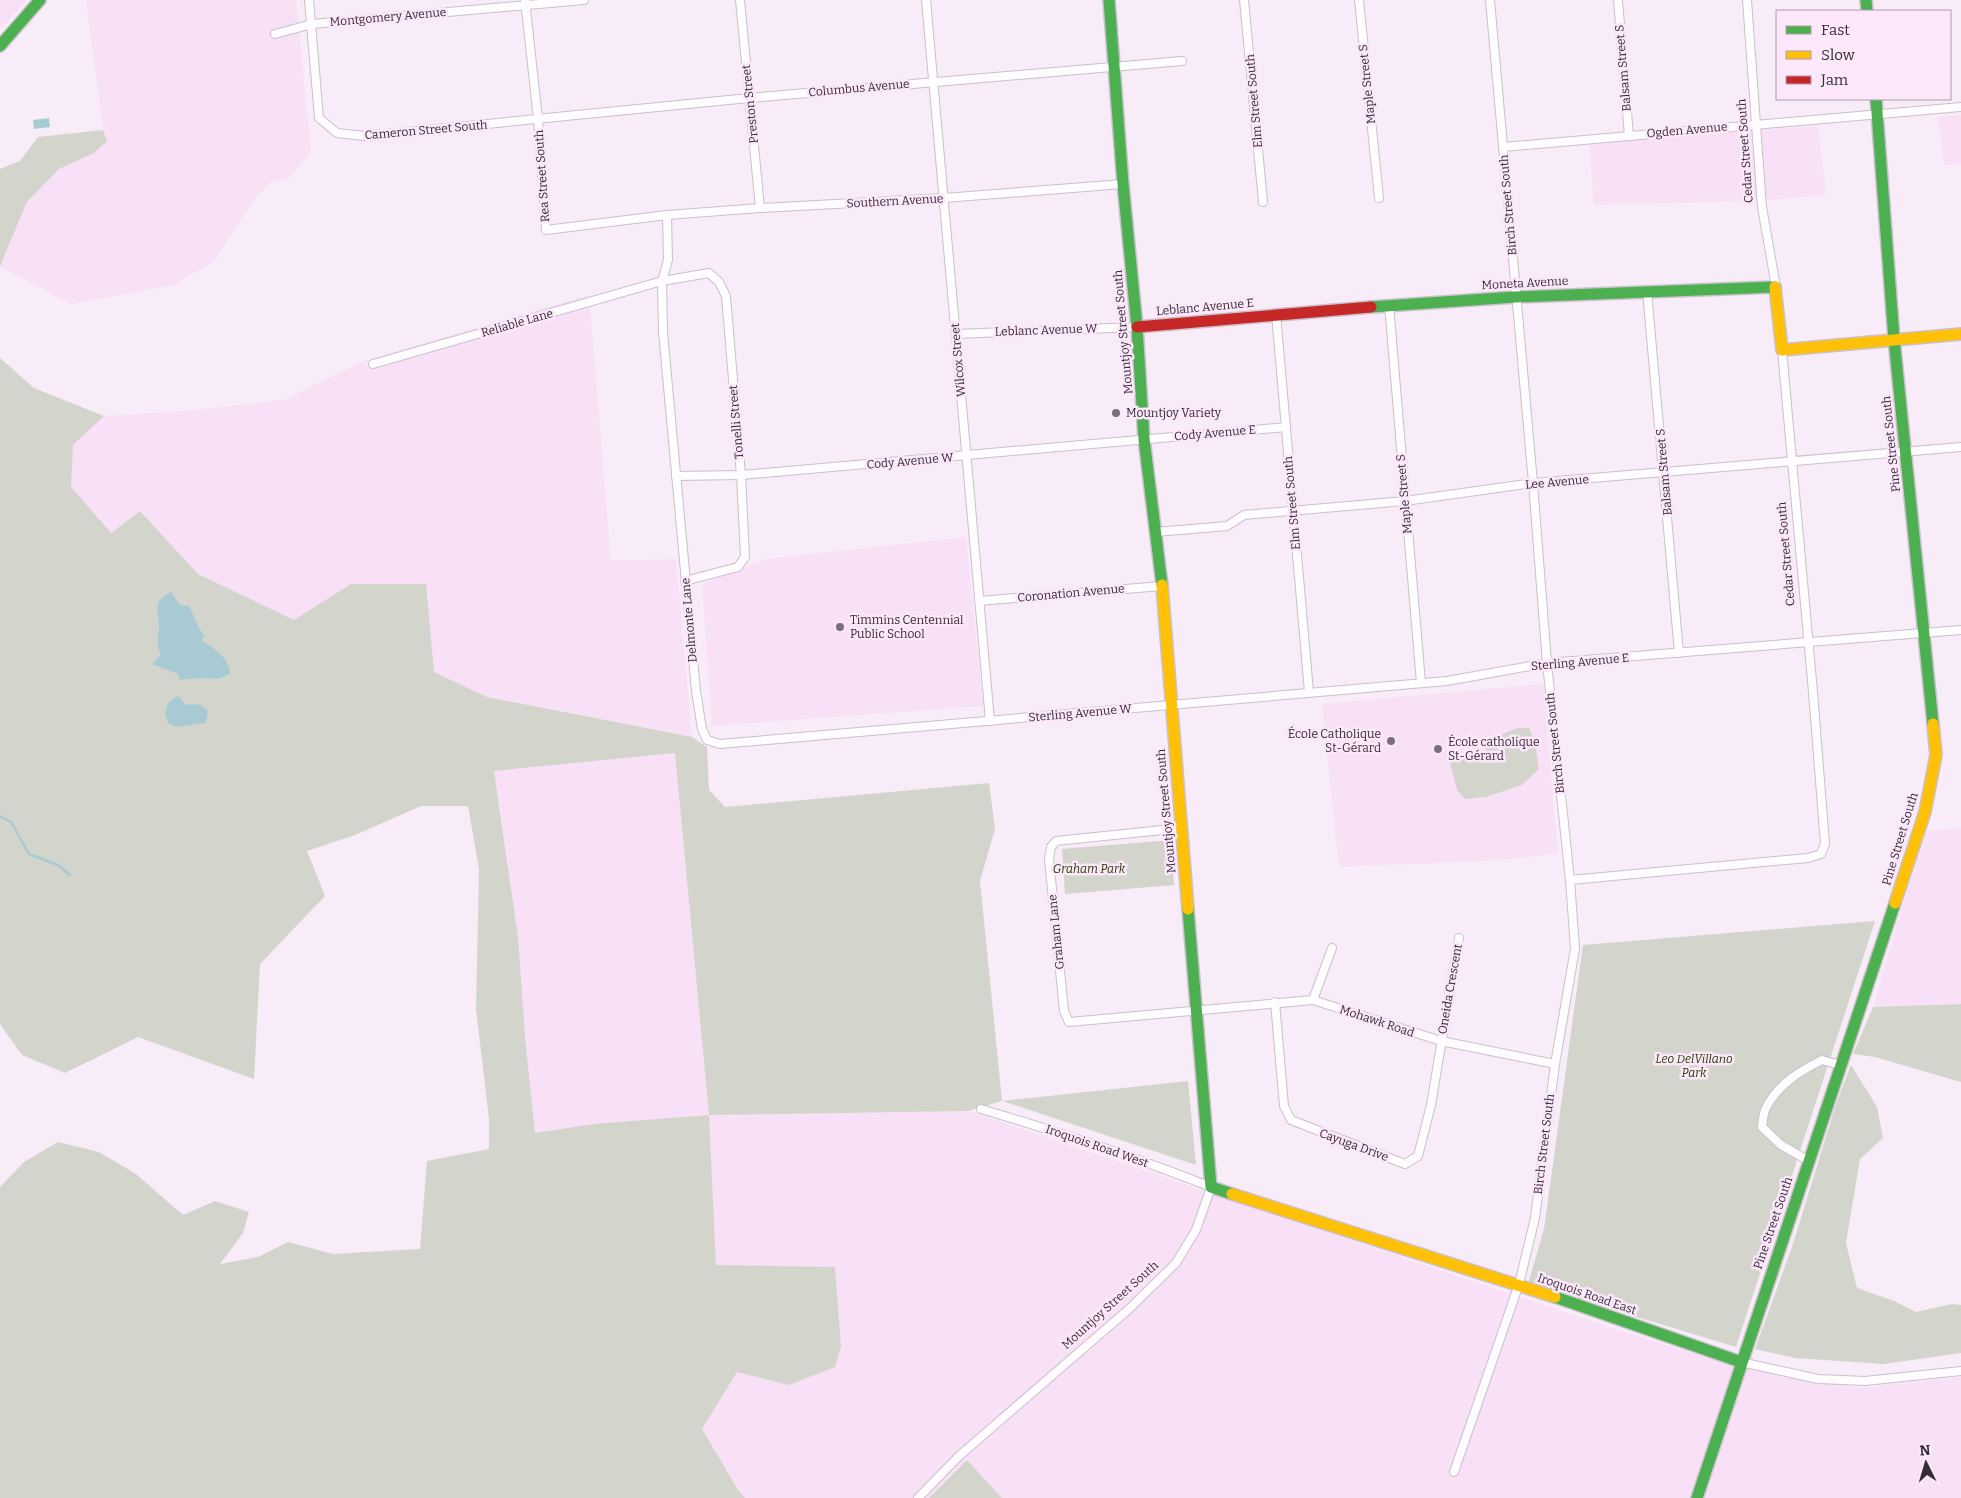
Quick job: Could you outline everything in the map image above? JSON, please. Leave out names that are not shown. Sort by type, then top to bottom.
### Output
[{"type":"street","points":[[0,46],[40,0]]},
{"type":"street","name":"Cameron Street South","points":[[310,0],[319,118],[337,133],[365,136],[538,118]]},
{"type":"street","name":"Montgomery Avenue","points":[[275,34],[312,24],[526,2],[584,0]]},
{"type":"street","name":"Preston Street","points":[[740,0],[760,208]]},
{"type":"street","name":"Wilcox Street","points":[[926,0],[990,721]]},
{"type":"street","name":"Mountjoy Street South","points":[[918,1498],[959,1456],[1129,1309],[1176,1263],[1196,1230],[1211,1187],[1162,586],[1144,439],[1137,327],[1123,184],[1109,0]]},
{"type":"street","name":"Elm Street South","points":[[1244,0],[1263,202]]},
{"type":"street","name":"Maple Street S","points":[[1359,0],[1379,198]]},
{"type":"street","name":"Birch Street South","points":[[1454,1472],[1518,1284],[1535,1218],[1555,1064],[1575,949],[1570,880],[1547,663],[1490,0]]},
{"type":"street","name":"Balsam Street S","points":[[1618,0],[1629,136]]},
{"type":"street","name":"Cedar Street South","points":[[1570,880],[1808,858],[1821,854],[1824,844],[1776,287],[1762,206],[1747,0]]},
{"type":"street","name":"Rea Street South","points":[[526,2],[538,118],[546,230],[667,215]]},
{"type":"street","name":"Columbus Avenue","points":[[538,118],[934,81],[1182,61]]},
{"type":"street","name":"Pine Street South","points":[[1697,1498],[1925,812],[1936,755],[1894,339],[1876,100]]},
{"type":"street","name":"Ogden Avenue","points":[[1503,147],[1961,107]]},
{"type":"street","name":"Southern Avenue","points":[[667,215],[944,198],[1123,184]]},
{"type":"street","name":"Delmonte Lane","points":[[667,215],[668,260],[662,281],[663,332],[696,691],[702,728],[707,740],[720,744],[990,721]]},
{"type":"street","name":"Tonelli Street","points":[[662,281],[709,273],[719,282],[726,296],[741,476],[745,557],[738,567],[686,580]]},
{"type":"street","name":"Reliable Lane","points":[[372,364],[662,281]]},
{"type":"street","name":"Moneta Avenue","points":[[1276,314],[1516,297],[1776,287]]},
{"type":"street","name":"Balsam Street S","points":[[1647,291],[1679,653]]},
{"type":"street","name":"Maple Street S","points":[[1389,305],[1421,683]]},
{"type":"street","name":"Elm Street South","points":[[1276,314],[1309,692]]},
{"type":"street","name":"Leblanc Avenue E","points":[[1137,327],[1276,314]]},
{"type":"street","name":"Leblanc Avenue W","points":[[956,334],[1137,327]]},
{"type":"street","points":[[1782,350],[1961,334]]},
{"type":"street","name":"Cody Avenue E","points":[[1144,439],[1286,426]]},
{"type":"street","name":"Cody Avenue W","points":[[676,476],[741,476],[1144,439]]},
{"type":"street","name":"Lee Avenue","points":[[1156,532],[1227,526],[1244,515],[1405,501],[1533,483],[1961,447]]},
{"type":"street","name":"Coronation Avenue","points":[[980,601],[1162,586]]},
{"type":"street","name":"Sterling Avenue E","points":[[1171,704],[1447,681],[1547,663],[1961,630]]},
{"type":"street","name":"Sterling Avenue W","points":[[990,721],[1171,704]]},
{"type":"street","name":"Graham Lane","points":[[1182,828],[1056,841],[1051,846],[1049,859],[1064,1011],[1069,1022],[1197,1010]]},
{"type":"street","name":"Oneida Crescent","points":[[1441,1041],[1459,938]]},
{"type":"street","points":[[1313,1000],[1332,948]]},
{"type":"street","name":"Mohawk Road","points":[[1197,1010],[1313,1000],[1441,1041],[1555,1064]]},
{"type":"street","name":"Cayuga Drive","points":[[1275,1002],[1284,1106],[1291,1120],[1405,1164],[1418,1156],[1430,1106],[1441,1041]]},
{"type":"street","points":[[1809,1161],[1781,1145],[1762,1127],[1765,1108],[1779,1090],[1798,1072],[1822,1060],[1840,1065]]},
{"type":"street","name":"Iroquois Road West","points":[[981,1109],[1049,1129],[1211,1187]]},
{"type":"street","name":"Iroquois Road East","points":[[1211,1187],[1518,1284],[1741,1362],[1818,1380],[1865,1381],[1961,1371]]},
{"type":"shaded area","points":[[0,0],[27,0],[0,29]]},
{"type":"shaded area","points":[[86,0],[296,0],[311,152],[288,179],[270,182],[250,205],[215,260],[174,285],[71,304],[0,267],[27,202],[59,169],[94,153],[107,141],[103,130]]},
{"type":"shaded area","points":[[1961,115],[1961,164],[1944,165],[1938,117]]},
{"type":"shaded area","points":[[1818,126],[1826,195],[1757,201],[1594,205],[1589,142]]},
{"type":"shaded area","points":[[589,295],[611,561],[676,559],[692,737],[487,697],[434,672],[351,584],[294,620],[198,574],[140,511],[111,533],[71,487],[72,445],[104,416],[186,411],[283,400],[367,360]]},
{"type":"shaded area","name":"Timmins Centennial Public School","points":[[966,537],[983,706],[712,726],[702,584],[765,559]]},
{"type":"shaded area","name":"École catholique St-Gérard","points":[[1543,684],[1558,853],[1503,860],[1339,867],[1322,704]]},
{"type":"shaded area","points":[[675,753],[709,1115],[593,1124],[535,1133],[507,855],[494,771]]},
{"type":"shaded area","points":[[1961,828],[1961,1004],[1873,1007],[1925,831]]},
{"type":"shaded area","points":[[968,1111],[1618,1330],[1725,1363],[1861,1388],[1961,1377],[1961,1498],[1002,1498],[967,1460],[929,1498],[745,1498],[738,1490],[702,1429],[737,1372],[789,1385],[716,1265],[709,1115]]},
{"type":"green space","points":[[103,130],[107,141],[94,153],[59,169],[27,202],[0,266],[0,169],[20,161],[38,137]]},
{"type":"green space","points":[[0,358],[34,388],[104,416],[73,445],[71,487],[111,533],[140,511],[198,574],[294,620],[351,584],[426,584],[434,672],[487,697],[692,737],[707,747],[709,790],[725,807],[989,783],[995,829],[980,881],[1002,1101],[968,1111],[709,1115],[716,1265],[835,1267],[841,1347],[835,1367],[789,1385],[737,1372],[702,1429],[738,1490],[745,1498],[0,1498],[0,1187],[24,1162],[58,1142],[99,1152],[136,1174],[183,1215],[215,1201],[249,1212],[243,1233],[220,1264],[258,1257],[288,1242],[333,1254],[420,1249],[427,1161],[489,1149],[489,1119],[476,1009],[479,869],[468,806],[421,806],[355,835],[307,851],[325,896],[260,964],[254,1079],[138,1037],[65,1073],[22,1055],[0,1024]],"holes":[[[675,753],[709,1115],[593,1124],[535,1133],[525,1036],[518,937],[494,771]]]},
{"type":"green space","points":[[1518,728],[1529,728],[1535,743],[1539,769],[1522,785],[1486,797],[1465,799],[1457,790],[1450,763],[1482,753],[1500,735]]},
{"type":"green space","name":"Graham Park","points":[[1170,840],[1174,885],[1065,894],[1062,849]]},
{"type":"green space","name":"Leo DelVillano Park","points":[[1875,921],[1736,1347],[1528,1284],[1544,1229],[1583,945]]},
{"type":"green space","points":[[1961,1004],[1961,1082],[1875,1057],[1853,1054],[1873,1007]]},
{"type":"green space","points":[[1851,1065],[1877,1107],[1883,1138],[1860,1159],[1846,1243],[1857,1288],[1894,1301],[1916,1312],[1952,1304],[1961,1305],[1961,1353],[1884,1364],[1795,1358],[1755,1349],[1792,1247],[1836,1104]]},
{"type":"green space","points":[[1188,1081],[1196,1165],[1002,1101]]},
{"type":"green space","points":[[967,1460],[1002,1498],[929,1498]]},
{"type":"water","points":[[49,118],[50,127],[34,129],[33,120]]},
{"type":"water","points":[[171,592],[180,605],[189,606],[205,636],[201,640],[224,658],[230,674],[218,679],[179,680],[178,674],[152,664],[161,655],[158,648],[158,604],[164,596]]},
{"type":"water","points":[[178,696],[186,705],[192,704],[206,708],[208,711],[206,723],[176,727],[168,723],[165,714],[168,703]]},
{"type":"waterway","points":[[0,816],[11,822],[29,854],[58,865],[70,875]]},
{"type":"traffic: fast","points":[[0,46],[40,0]]},
{"type":"traffic: fast","points":[[1109,0],[1123,184],[1137,327],[1144,439],[1162,585]]},
{"type":"traffic: fast","points":[[1866,0],[1867,10]]},
{"type":"traffic: fast","points":[[1876,100],[1894,339],[1933,724]]},
{"type":"traffic: fast","points":[[1371,307],[1515,297],[1775,287]]},
{"type":"traffic: fast","points":[[1697,1498],[1895,903]]},
{"type":"traffic: fast","points":[[1188,909],[1211,1187],[1232,1194]]},
{"type":"traffic: fast","points":[[1555,1297],[1741,1362]]},
{"type":"traffic: slow","points":[[1775,287],[1782,350],[1961,334]]},
{"type":"traffic: slow","points":[[1162,585],[1188,909]]},
{"type":"traffic: slow","points":[[1895,903],[1925,812],[1936,755],[1933,724]]},
{"type":"traffic: slow","points":[[1232,1194],[1555,1297]]},
{"type":"traffic: jam","points":[[1137,327],[1371,307]]},
{"type":"place","name":"Mountjoy Variety","points":[[1116,413]]},
{"type":"place","name":"Timmins Centennial Public School","points":[[840,627]]},
{"type":"place","name":"École Catholique St-Gérard","points":[[1391,741]]},
{"type":"place","name":"École catholique St-Gérard","points":[[1438,749]]}]
